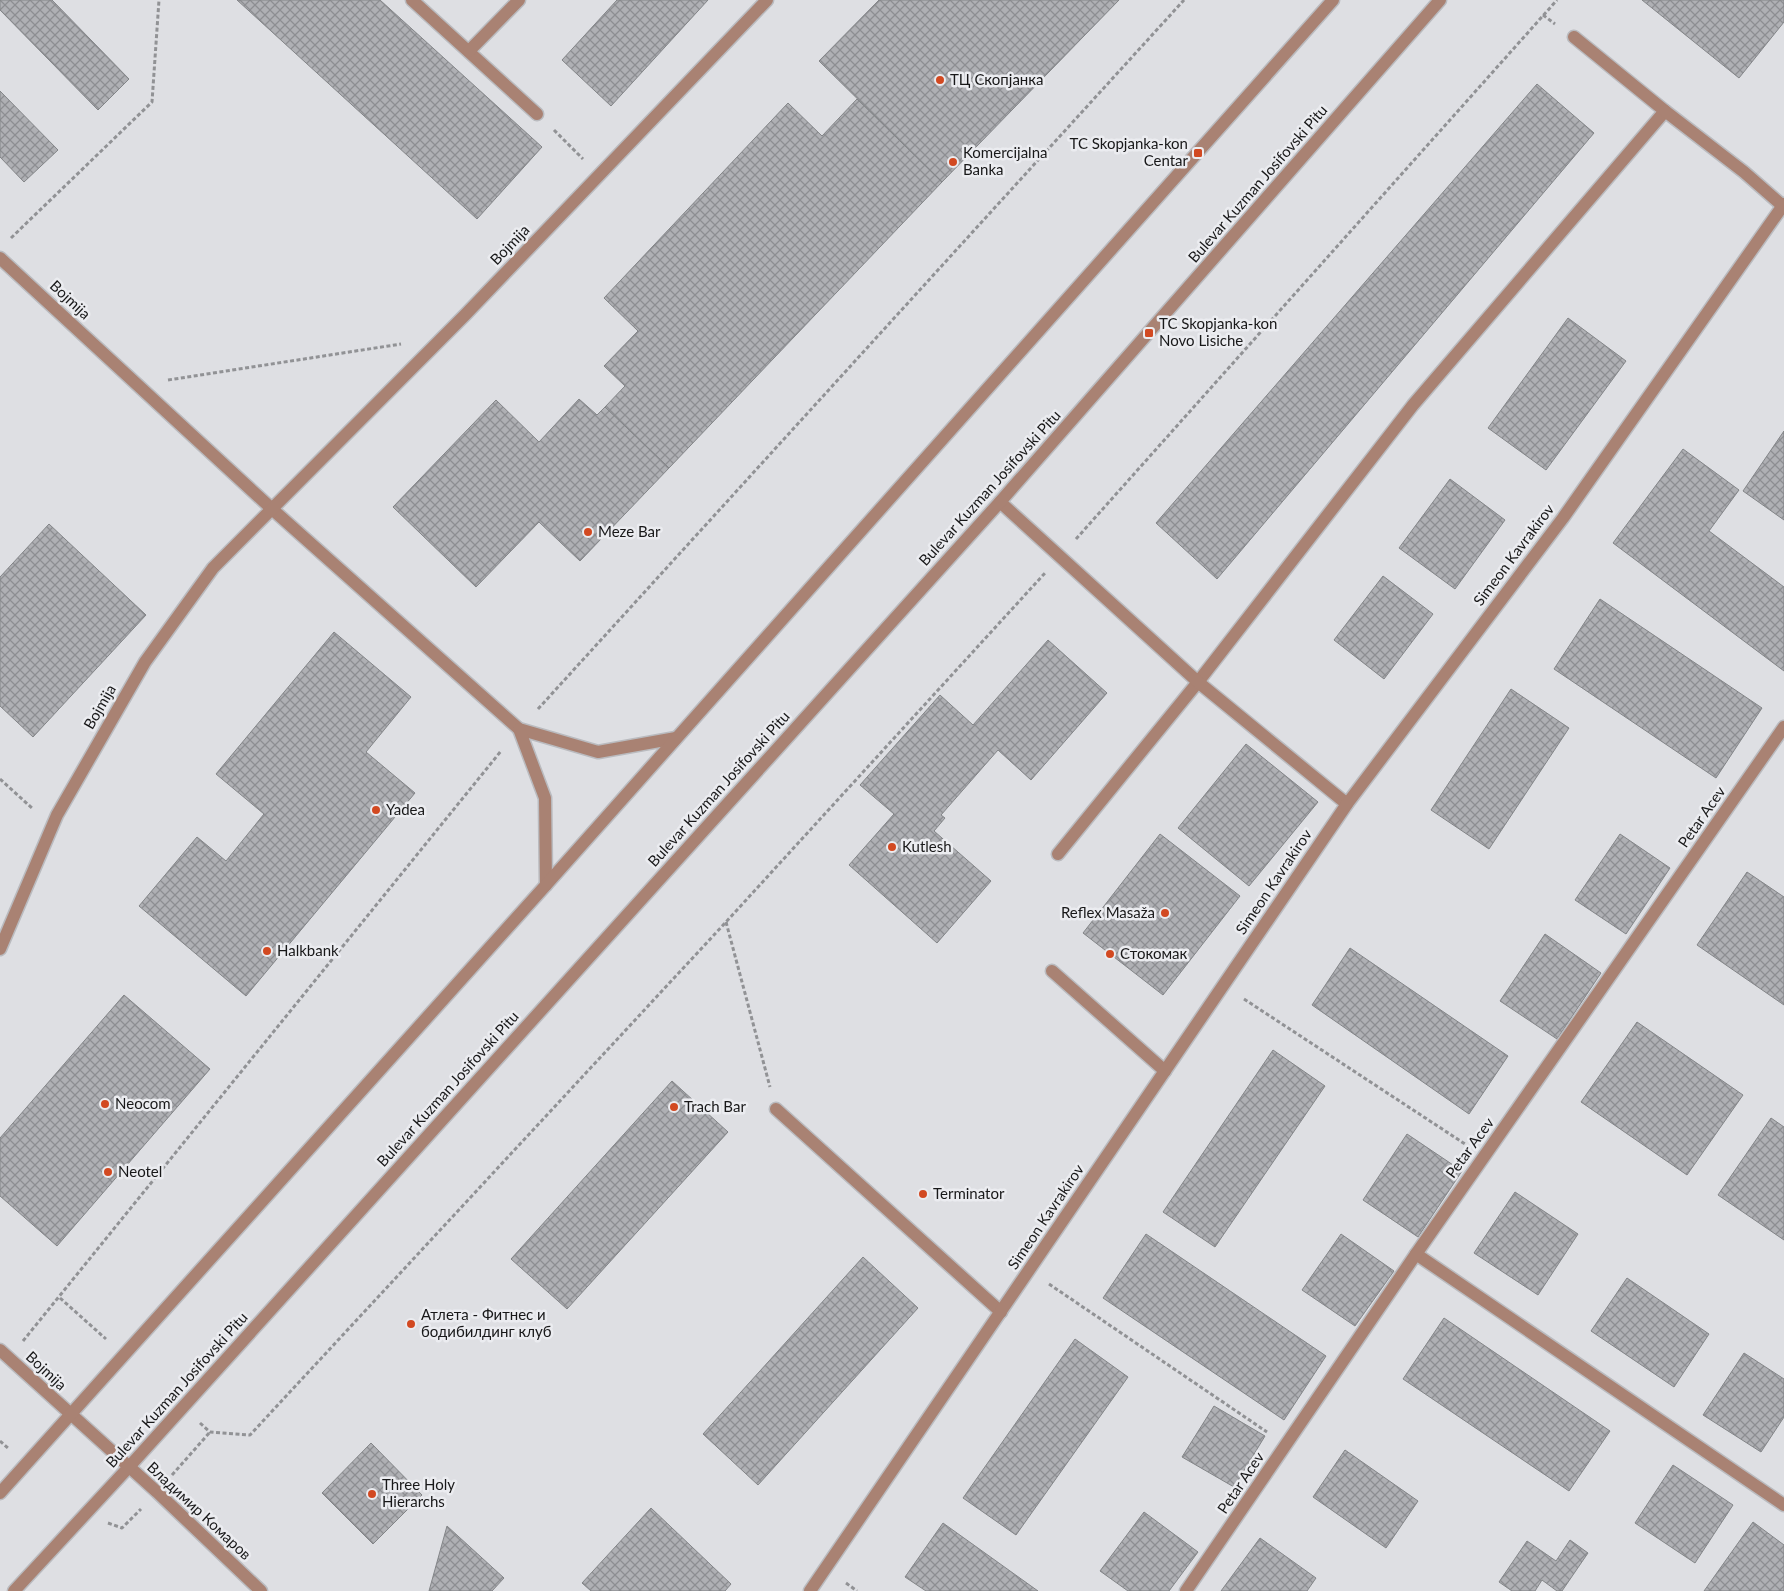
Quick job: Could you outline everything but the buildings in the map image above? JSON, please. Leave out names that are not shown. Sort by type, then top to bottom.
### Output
[{"type":"street","points":[[412,0],[537,114]]},
{"type":"street","points":[[469,51],[519,0]]},
{"type":"street","name":"Bojmija","points":[[0,949],[52,826],[151,654],[213,568],[465,315],[767,0]]},
{"type":"street","points":[[0,1493],[546,884],[1333,0]]},
{"type":"street","name":"Bulevar Kuzman Josifovski Pitu","points":[[14,1591],[128,1468],[1000,502],[1440,0]]},
{"type":"street","points":[[1574,37],[1784,206]]},
{"type":"street","points":[[1058,854],[1198,682],[1413,405],[1665,111]]},
{"type":"street","name":"Simeon Kavrakirov","points":[[810,1591],[1347,804],[1563,518],[1784,206]]},
{"type":"street","name":"Bojmija","points":[[0,258],[272,509],[519,729]]},
{"type":"street","points":[[1000,502],[1198,682],[1347,804]]},
{"type":"street","name":"Petar Acev","points":[[1186,1591],[1416,1254],[1522,1105],[1784,727]]},
{"type":"street","points":[[519,729],[598,752],[676,738]]},
{"type":"street","points":[[519,729],[545,798],[546,884]]},
{"type":"street","points":[[1052,971],[1165,1071]]},
{"type":"street","points":[[776,1109],[1001,1312]]},
{"type":"street","points":[[1416,1254],[1784,1505]]},
{"type":"street","name":"Bojmija","points":[[4,1354],[71,1415]]},
{"type":"street","name":"Владимир Комаров","points":[[71,1415],[157,1492],[261,1591]]},
{"type":"path","points":[[7,242],[152,102],[159,0]]},
{"type":"path","points":[[4,1354],[60,1298],[519,729],[1184,0]]},
{"type":"path","points":[[157,1492],[210,1432],[250,1435],[726,922],[1060,556],[1557,0]]},
{"type":"path","points":[[537,114],[600,174]]},
{"type":"path","points":[[138,385],[403,344]]},
{"type":"path","points":[[0,779],[52,826]]},
{"type":"path","points":[[726,922],[776,1109]]},
{"type":"path","points":[[1223,985],[1484,1156]]},
{"type":"path","points":[[1030,1270],[1286,1445]]},
{"type":"path","points":[[60,1298],[123,1354]]},
{"type":"place","name":"ТЦ Скопјанка","points":[[940,80]]},
{"type":"place","name":"TC Skopjanka-kon Centar","points":[[1198,153]]},
{"type":"place","name":"Komercijalna Banka","points":[[953,162]]},
{"type":"place","name":"TC Skopjanka-kon Novo Lisiche","points":[[1149,333]]},
{"type":"place","name":"Meze Bar","points":[[588,532]]},
{"type":"place","name":"Yadea","points":[[376,810]]},
{"type":"place","name":"Kutlesh","points":[[892,847]]},
{"type":"place","name":"Reflex Masaža","points":[[1165,913]]},
{"type":"place","name":"Halkbank","points":[[267,951]]},
{"type":"place","name":"Стокомак","points":[[1110,954]]},
{"type":"place","name":"Neocom","points":[[105,1104]]},
{"type":"place","name":"Trach Bar","points":[[674,1107]]},
{"type":"place","name":"Neotel","points":[[108,1172]]},
{"type":"place","name":"Terminator","points":[[923,1194]]},
{"type":"place","name":"Атлета - Фитнес и бодибилдинг клуб","points":[[411,1324]]},
{"type":"place","name":"Three Holy Hierarchs","points":[[372,1494]]}]
